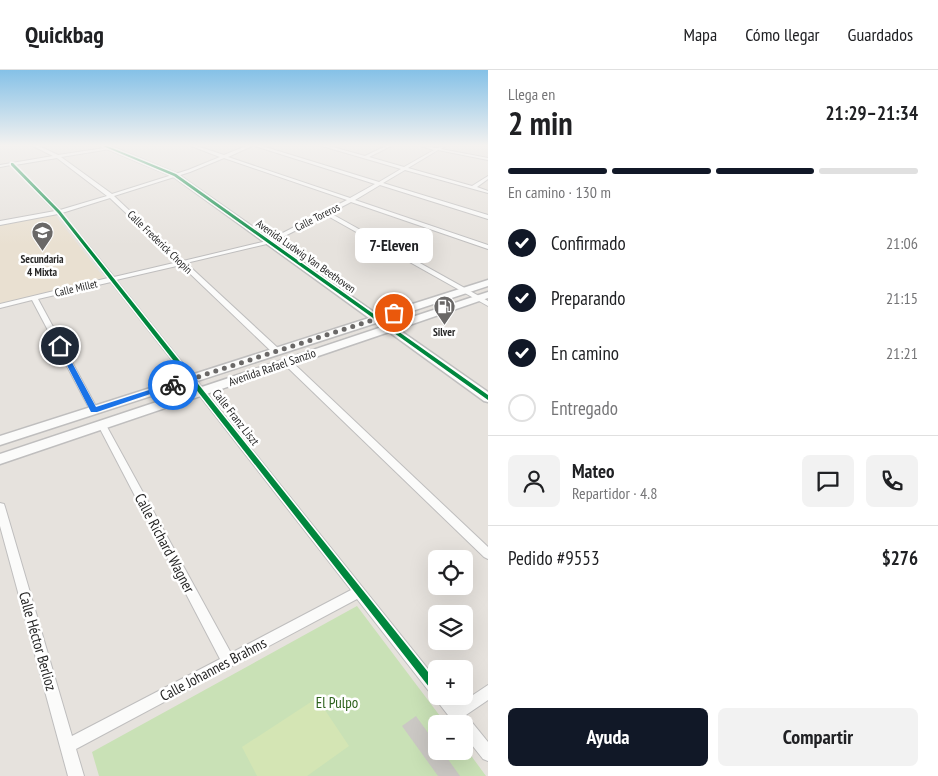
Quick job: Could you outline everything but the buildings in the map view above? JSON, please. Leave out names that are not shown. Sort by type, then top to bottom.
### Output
[{"type":"main road","name":"Avenida Ludwig Van Beethoven","points":[[181,179],[488,398]]},
{"type":"main road","name":"Avenida Rafael Sanzio","points":[[0,441],[488,283]]},
{"type":"main road","name":"Avenida Rafael Sanzio","points":[[0,459],[488,295]]},
{"type":"street","name":"Calle Franz Liszt","points":[[26,179],[58,212],[428,679]]},
{"type":"street","name":"Calle Frederick Chopin","points":[[87,179],[111,196],[276,351]]},
{"type":"street","points":[[0,223],[58,212],[163,179]]},
{"type":"street","points":[[289,179],[488,246]]},
{"type":"street","points":[[363,179],[488,217]]},
{"type":"street","name":"Calle Toreros","points":[[269,242],[327,213],[388,179]]},
{"type":"street","points":[[440,179],[488,192]]},
{"type":"street","points":[[472,188],[485,179]]},
{"type":"street","points":[[327,213],[488,304]]},
{"type":"street","name":"Calle Millet","points":[[0,306],[269,242]]},
{"type":"street","points":[[34,298],[94,410]]},
{"type":"street","points":[[287,362],[488,554]]},
{"type":"street","name":"Calle Richard Wagner","points":[[102,425],[228,661]]},
{"type":"street","name":"Calle Héctor Berlioz","points":[[0,506],[76,776]]},
{"type":"street","name":"Calle Johannes Brahms","points":[[68,746],[359,592]]},
{"type":"street","points":[[456,714],[488,692]]},
{"type":"street","points":[[449,705],[488,754]]},
{"type":"shaded area","name":"Secundaria 4 Mixta","points":[[54,214],[105,279],[0,304],[0,224]]},
{"type":"green space","name":"El Pulpo","points":[[357,606],[428,700],[428,705],[432,705],[439,715],[428,715],[428,760],[473,760],[473,758],[486,776],[99,776],[92,752]]},
{"type":"green space","points":[[317,698],[349,746],[307,776],[257,776],[242,747]]},
{"type":"cycle path","points":[[27,179],[59,212],[428,679]]},
{"type":"cycle path","points":[[181,179],[488,398]]},
{"type":"way so far","points":[[173,385],[394,313]]},
{"type":"place","name":"Secundaria 4 Mixta","points":[[42,252]]},
{"type":"place","name":"7-Eleven","points":[[394,313]]},
{"type":"place","name":"Silver","points":[[444,325]]},
{"type":"route","points":[[60,346],[94,410],[173,385]]}]
